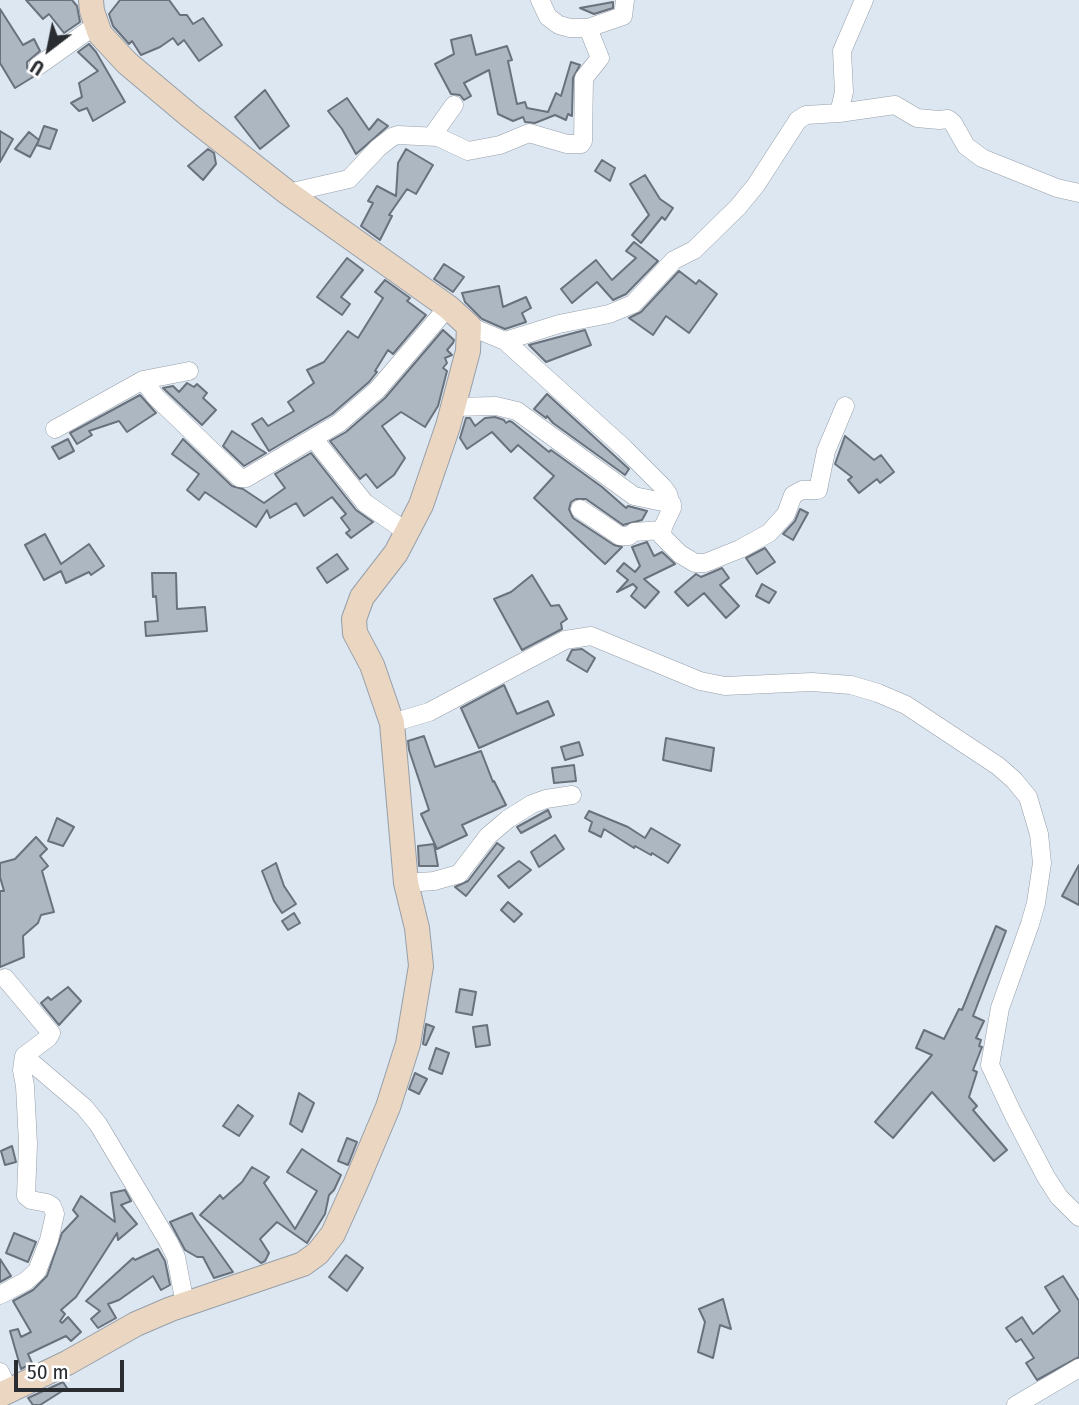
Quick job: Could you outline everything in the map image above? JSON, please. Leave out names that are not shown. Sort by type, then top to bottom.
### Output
[{"type":"street","points":[[91,0],[96,25],[107,44],[148,81],[288,193],[448,307],[470,326],[505,341],[624,449],[662,486],[671,504],[671,511],[662,530],[664,538],[680,554],[698,564],[740,549],[769,533],[789,510],[793,495],[802,490],[818,489],[826,451],[845,406]]},
{"type":"street","points":[[540,0],[548,17],[570,29],[588,28],[622,17],[625,13],[625,0]]},
{"type":"street","points":[[839,113],[844,92],[842,51],[859,2]]},
{"type":"street","points":[[38,66],[96,25]]},
{"type":"street","points":[[288,193],[349,179],[392,137],[432,136],[468,151],[500,145],[529,133],[567,144],[581,144],[584,78],[600,58],[588,28]]},
{"type":"street","points":[[432,136],[454,105]]},
{"type":"street","points":[[505,341],[559,324],[627,308],[674,260],[694,250],[738,207],[756,185],[798,120],[806,116],[895,106],[917,118],[948,119],[953,122],[966,146],[982,158],[1057,188],[1079,193]]},
{"type":"street","points":[[143,380],[156,397],[243,479],[339,423],[377,390],[448,307]]},
{"type":"street","points":[[3,1386],[67,1363],[136,1324],[185,1304],[303,1264],[318,1253],[333,1234],[388,1107],[411,1033],[421,966],[406,883],[392,723],[372,665],[355,633],[354,619],[362,597],[396,553],[421,505],[453,407],[468,351],[470,326]]},
{"type":"street","points":[[55,429],[143,380],[162,374],[189,372]]},
{"type":"street","points":[[453,407],[496,406],[517,411],[634,496],[671,504]]},
{"type":"street","points":[[314,439],[365,503],[408,533]]},
{"type":"street","points":[[580,509],[620,536],[662,530]]},
{"type":"street","points":[[392,723],[429,712],[565,640],[591,636],[700,681],[725,686],[774,682],[825,683],[851,685],[878,693],[906,705],[998,766],[1028,797],[1039,834],[1042,863],[1031,924],[1000,1008],[990,1065],[1046,1177],[1059,1197],[1079,1217]]},
{"type":"street","points":[[406,883],[434,881],[459,874],[488,836],[508,819],[539,801],[572,794]]},
{"type":"street","points":[[0,1295],[26,1281],[37,1271],[49,1240],[55,1214],[51,1205],[29,1199],[26,1194],[28,1144],[22,1070],[24,1056],[51,1033],[5,978]]},
{"type":"street","points":[[24,1056],[84,1107],[98,1124],[176,1257],[185,1304]]},
{"type":"street","points":[[1016,1405],[1079,1368]]},
{"type":"building","points":[[26,0],[72,0],[77,6],[80,22],[64,33],[49,14],[43,19]]},
{"type":"building","points":[[120,0],[169,0],[180,15],[187,15],[193,24],[203,18],[222,45],[199,61],[184,40],[178,45],[173,38],[141,55],[132,41],[129,44],[113,26],[109,14]]},
{"type":"building","points":[[613,2],[613,8],[594,14],[580,8]]},
{"type":"building","points":[[0,9],[23,45],[34,39],[40,51],[27,62],[27,68],[33,77],[15,88],[0,63]]},
{"type":"building","points":[[471,35],[476,55],[507,46],[512,60],[508,61],[517,104],[525,102],[527,108],[548,112],[556,93],[561,96],[571,62],[580,65],[573,78],[572,116],[568,114],[566,120],[555,115],[535,123],[525,122],[523,117],[513,121],[498,114],[489,70],[464,83],[471,96],[464,100],[460,95],[451,94],[435,64],[454,54],[451,40]]},
{"type":"building","points":[[89,44],[125,102],[93,121],[87,108],[79,111],[71,103],[82,97],[79,83],[98,71],[78,52]]},
{"type":"building","points":[[265,90],[289,126],[260,149],[235,117]]},
{"type":"building","points":[[347,98],[369,130],[378,119],[388,126],[356,154],[328,111]]},
{"type":"building","points":[[44,126],[57,130],[50,149],[37,145]]},
{"type":"building","points":[[0,131],[13,139],[0,162]]},
{"type":"building","points":[[29,132],[39,140],[30,157],[15,149]]},
{"type":"building","points":[[208,149],[214,153],[216,164],[203,180],[188,166]]},
{"type":"building","points":[[406,149],[433,165],[416,194],[407,189],[389,215],[392,216],[380,240],[361,226],[373,203],[368,201],[377,186],[396,196],[398,163]]},
{"type":"building","points":[[602,160],[615,168],[610,181],[595,171]]},
{"type":"building","points":[[645,175],[660,199],[673,208],[665,220],[662,217],[641,243],[632,235],[649,215],[630,184]]},
{"type":"building","points":[[634,242],[658,261],[626,294],[613,300],[597,282],[572,303],[561,289],[596,260],[612,280],[636,258],[626,251]]},
{"type":"building","points":[[347,258],[363,270],[341,297],[350,304],[342,315],[317,297]]},
{"type":"building","points":[[444,264],[464,277],[453,292],[434,279]]},
{"type":"building","points":[[679,271],[696,284],[699,280],[717,294],[689,333],[666,316],[653,335],[629,318],[641,312]]},
{"type":"building","points":[[385,280],[410,298],[407,301],[426,315],[393,354],[388,350],[369,382],[332,414],[269,451],[252,424],[262,418],[268,426],[294,411],[288,402],[314,383],[307,370],[324,362],[348,331],[358,338],[383,298],[375,292]]},
{"type":"building","points":[[499,286],[503,307],[526,297],[531,308],[522,313],[526,322],[505,329],[482,319],[465,302],[462,293]]},
{"type":"building","points":[[443,330],[454,340],[447,350],[452,355],[445,358],[447,363],[443,368],[447,371],[438,406],[425,427],[401,412],[382,426],[405,458],[394,475],[377,488],[366,474],[360,479],[330,441],[346,432],[385,398]]},
{"type":"building","points":[[585,330],[591,345],[546,362],[529,345]]},
{"type":"building","points":[[187,383],[194,387],[197,384],[207,393],[203,398],[216,410],[202,425],[163,388],[173,386],[179,392]]},
{"type":"building","points":[[547,394],[629,469],[625,475],[534,409]]},
{"type":"building","points":[[140,395],[156,413],[127,432],[119,421],[89,431],[92,435],[77,444],[70,433]]},
{"type":"building","points":[[495,417],[506,423],[512,422],[549,452],[551,450],[602,487],[626,508],[628,506],[647,511],[642,520],[623,525],[586,499],[571,502],[569,509],[573,518],[614,545],[622,547],[605,564],[534,498],[554,476],[518,445],[511,452],[492,432],[467,449],[460,438],[466,418],[470,418],[475,426],[485,418]]},
{"type":"building","points":[[232,431],[266,453],[244,466],[223,446]]},
{"type":"building","points":[[845,436],[874,460],[881,455],[894,472],[880,483],[877,479],[859,493],[848,480],[852,477],[835,464]]},
{"type":"building","points":[[68,439],[74,451],[59,459],[52,447]]},
{"type":"building","points":[[183,439],[232,486],[243,489],[264,503],[285,488],[275,474],[311,453],[356,510],[373,522],[351,538],[346,533],[350,530],[341,518],[346,514],[332,497],[304,516],[296,503],[270,518],[267,510],[256,527],[205,492],[199,500],[187,490],[199,474],[172,454]]},
{"type":"building","points":[[800,509],[808,513],[793,540],[783,534],[795,521]]},
{"type":"building","points":[[45,534],[61,564],[89,544],[104,566],[91,575],[89,572],[66,583],[61,571],[44,580],[25,545]]},
{"type":"building","points":[[647,542],[654,556],[662,552],[675,564],[644,579],[659,592],[645,608],[631,596],[637,588],[633,584],[617,592],[628,580],[617,571],[624,563],[635,572],[640,566],[632,547]]},
{"type":"building","points":[[765,548],[775,562],[757,574],[746,558]]},
{"type":"building","points":[[337,554],[348,569],[327,583],[317,568]]},
{"type":"building","points":[[722,568],[729,578],[720,585],[739,606],[726,618],[704,593],[688,606],[675,592],[696,574],[701,577]]},
{"type":"building","points":[[152,573],[176,573],[177,609],[205,607],[207,631],[146,636],[145,622],[158,621]]},
{"type":"building","points":[[532,575],[551,606],[559,605],[567,619],[561,623],[562,629],[522,650],[494,599],[511,592]]},
{"type":"building","points":[[762,584],[776,592],[769,603],[756,596]]},
{"type":"building","points":[[582,649],[595,658],[587,672],[567,660],[572,650]]},
{"type":"building","points":[[504,685],[517,714],[548,701],[554,715],[479,748],[461,708]]},
{"type":"building","points":[[424,736],[435,767],[481,751],[493,782],[506,805],[462,825],[467,835],[437,849],[421,814],[429,810],[409,750],[408,741]]},
{"type":"building","points":[[666,738],[714,748],[711,771],[663,760]]},
{"type":"building","points":[[579,742],[583,755],[565,760],[561,747]]},
{"type":"building","points":[[574,765],[576,781],[554,783],[552,768]]},
{"type":"building","points":[[548,810],[551,817],[521,833],[517,827]]},
{"type":"building","points":[[589,811],[628,827],[645,838],[651,828],[680,845],[668,863],[652,853],[651,855],[635,846],[634,848],[604,829],[601,837],[589,831],[592,822],[585,818]]},
{"type":"building","points":[[57,818],[74,827],[63,846],[48,841]]},
{"type":"building","points":[[555,835],[564,849],[539,867],[531,852]]},
{"type":"building","points":[[36,837],[47,849],[40,856],[48,866],[42,871],[54,912],[41,915],[38,923],[23,936],[24,957],[0,967],[0,891],[4,891],[0,863],[15,859]]},
{"type":"building","points":[[497,843],[504,848],[466,896],[455,887],[468,881]]},
{"type":"building","points":[[434,844],[438,866],[419,866],[418,846]]},
{"type":"building","points":[[519,861],[531,870],[509,888],[498,876]]},
{"type":"building","points":[[276,863],[284,886],[296,904],[282,913],[262,871]]},
{"type":"building","points":[[1079,865],[1079,905],[1062,896]]},
{"type":"building","points":[[508,902],[522,914],[514,922],[501,910]]},
{"type":"building","points":[[294,913],[300,923],[288,930],[282,921]]},
{"type":"building","points":[[996,926],[1006,931],[973,1016],[984,1021],[976,1038],[981,1040],[979,1046],[982,1047],[973,1070],[977,1072],[969,1097],[977,1106],[973,1110],[1007,1150],[994,1161],[932,1092],[893,1138],[875,1122],[932,1055],[916,1048],[924,1030],[944,1039],[959,1009],[962,1010]]},
{"type":"building","points":[[68,987],[81,1001],[59,1025],[41,1003],[48,997],[51,1000]]},
{"type":"building","points":[[460,989],[476,992],[472,1015],[456,1012]]},
{"type":"building","points":[[426,1024],[434,1027],[426,1045],[423,1044]]},
{"type":"building","points":[[487,1025],[490,1045],[476,1047],[473,1027]]},
{"type":"building","points":[[436,1048],[449,1053],[442,1074],[429,1069]]},
{"type":"building","points":[[415,1073],[427,1079],[419,1094],[409,1089]]},
{"type":"building","points":[[299,1093],[314,1103],[302,1132],[290,1124]]},
{"type":"building","points":[[238,1105],[253,1116],[239,1136],[223,1126]]},
{"type":"building","points":[[347,1138],[357,1142],[348,1165],[338,1161]]},
{"type":"building","points":[[12,1146],[16,1162],[5,1165],[1,1151]]},
{"type":"building","points":[[302,1149],[341,1175],[329,1195],[325,1214],[307,1243],[277,1222],[260,1239],[269,1253],[261,1263],[200,1215],[220,1195],[223,1199],[242,1182],[252,1167],[269,1177],[264,1183],[295,1229],[317,1191],[287,1172]]},
{"type":"building","points":[[125,1190],[131,1201],[121,1205],[137,1224],[118,1240],[117,1233],[76,1297],[61,1310],[65,1314],[60,1321],[62,1323],[68,1317],[81,1332],[71,1341],[66,1336],[28,1354],[32,1363],[21,1369],[10,1331],[18,1329],[21,1337],[31,1332],[13,1301],[33,1290],[47,1276],[62,1233],[78,1216],[73,1210],[81,1196],[115,1222],[111,1193]]},
{"type":"building","points":[[192,1213],[233,1272],[214,1278],[203,1257],[197,1257],[185,1250],[170,1222]]},
{"type":"building","points":[[14,1233],[36,1242],[28,1262],[6,1253]]},
{"type":"building","points":[[158,1249],[165,1261],[170,1285],[161,1290],[153,1276],[119,1300],[108,1304],[116,1318],[98,1328],[91,1319],[100,1311],[86,1301],[133,1258],[135,1260]]},
{"type":"building","points":[[346,1255],[363,1268],[347,1291],[329,1277]]},
{"type":"building","points":[[0,1259],[11,1276],[0,1282]]},
{"type":"building","points":[[1063,1276],[1079,1301],[1079,1357],[1037,1380],[1026,1363],[1034,1358],[1021,1339],[1016,1342],[1006,1328],[1022,1317],[1033,1334],[1060,1311],[1045,1287]]},
{"type":"building","points":[[723,1299],[731,1329],[720,1325],[713,1358],[698,1352],[705,1322],[699,1309]]},
{"type":"building","points":[[63,1382],[67,1388],[40,1405],[33,1405],[28,1398]]}]
